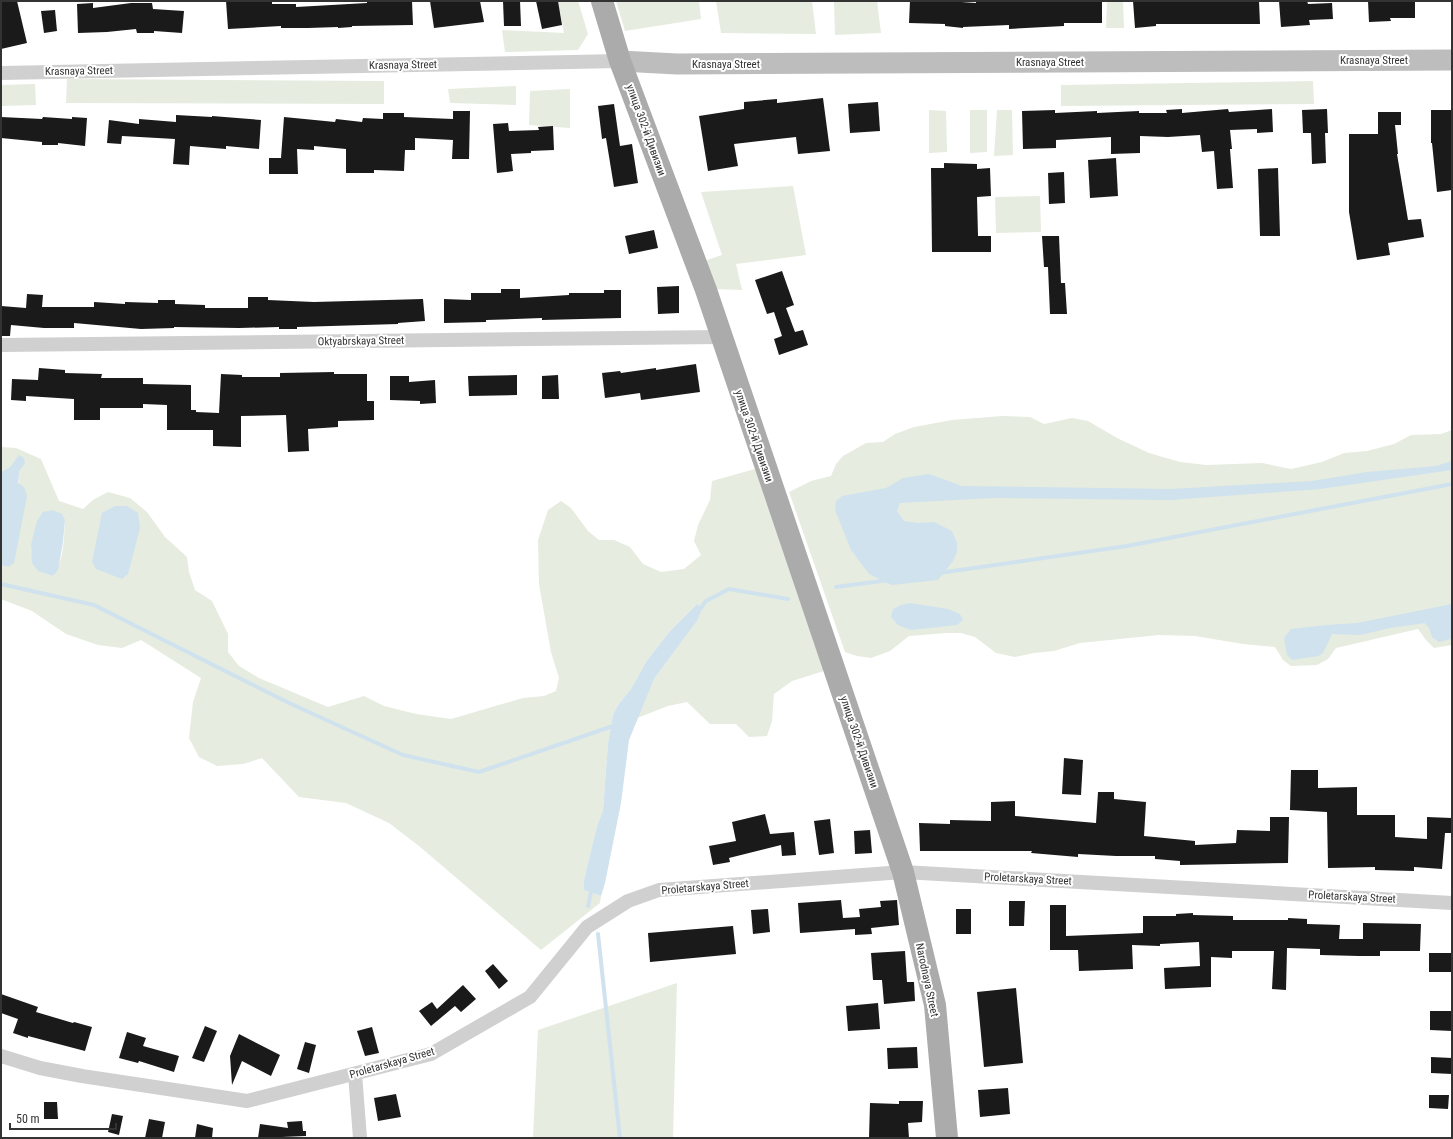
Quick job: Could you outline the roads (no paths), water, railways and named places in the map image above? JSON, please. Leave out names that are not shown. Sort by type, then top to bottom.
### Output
[{"type":"main road","name":"улица 302-й Дивизии","points":[[602,1],[620,61],[703,283],[903,872]]},
{"type":"main road","name":"Narodnaya Street","points":[[903,872],[935,1005],[947,1138]]},
{"type":"street","name":"Krasnaya Street","points":[[1,73],[620,61],[685,64],[1452,60]]},
{"type":"street","name":"Oktyabrskaya Street","points":[[1,345],[721,337]]},
{"type":"street","name":"Proletarskaya Street","points":[[1,1056],[40,1068],[82,1076],[247,1101],[355,1074],[431,1054],[530,997],[588,927],[628,901],[659,890],[903,872],[1452,903]]},
{"type":"street","points":[[355,1074],[360,1138]]},
{"type":"water","points":[[19,455],[24,458],[25,464],[20,470],[18,483],[24,487],[27,496],[14,563],[8,567],[1,565],[1,472],[10,467]]},
{"type":"water","points":[[1452,461],[1452,470],[1320,489],[1170,500],[993,498],[900,503],[897,511],[904,521],[918,523],[934,522],[952,531],[957,543],[957,552],[953,561],[938,580],[892,585],[869,574],[851,550],[835,510],[836,501],[842,496],[886,488],[903,478],[929,474],[962,486],[1171,489],[1312,481],[1367,472],[1436,466]]},
{"type":"water","points":[[115,506],[127,506],[138,513],[140,528],[128,574],[122,579],[96,569],[92,562],[102,513]]},
{"type":"water","points":[[53,510],[62,514],[65,520],[58,570],[53,576],[38,571],[32,563],[31,545],[37,521],[43,512]]},
{"type":"water","points":[[698,603],[701,612],[697,621],[654,679],[629,740],[621,803],[601,896],[584,890],[584,880],[597,826],[603,810],[608,743],[613,715],[618,705],[631,689],[646,662],[670,631]]},
{"type":"water","points":[[910,603],[948,609],[960,614],[963,620],[957,625],[911,630],[898,625],[891,617],[893,609]]},
{"type":"water","points":[[1452,604],[1451,639],[1439,642],[1432,637],[1429,628],[1425,623],[1390,628],[1360,635],[1332,634],[1323,653],[1318,656],[1292,660],[1287,655],[1284,638],[1291,629],[1357,623]]},
{"type":"waterway","points":[[939,573],[1127,546],[1452,484]]},
{"type":"waterway","points":[[836,587],[889,580]]},
{"type":"waterway","points":[[1,584],[94,605],[289,703],[403,755],[479,772],[616,725]]},
{"type":"waterway","points":[[697,613],[706,601],[729,589],[788,599]]},
{"type":"waterway","points":[[588,906],[592,887]]},
{"type":"waterway","points":[[598,934],[620,1138]]}]
